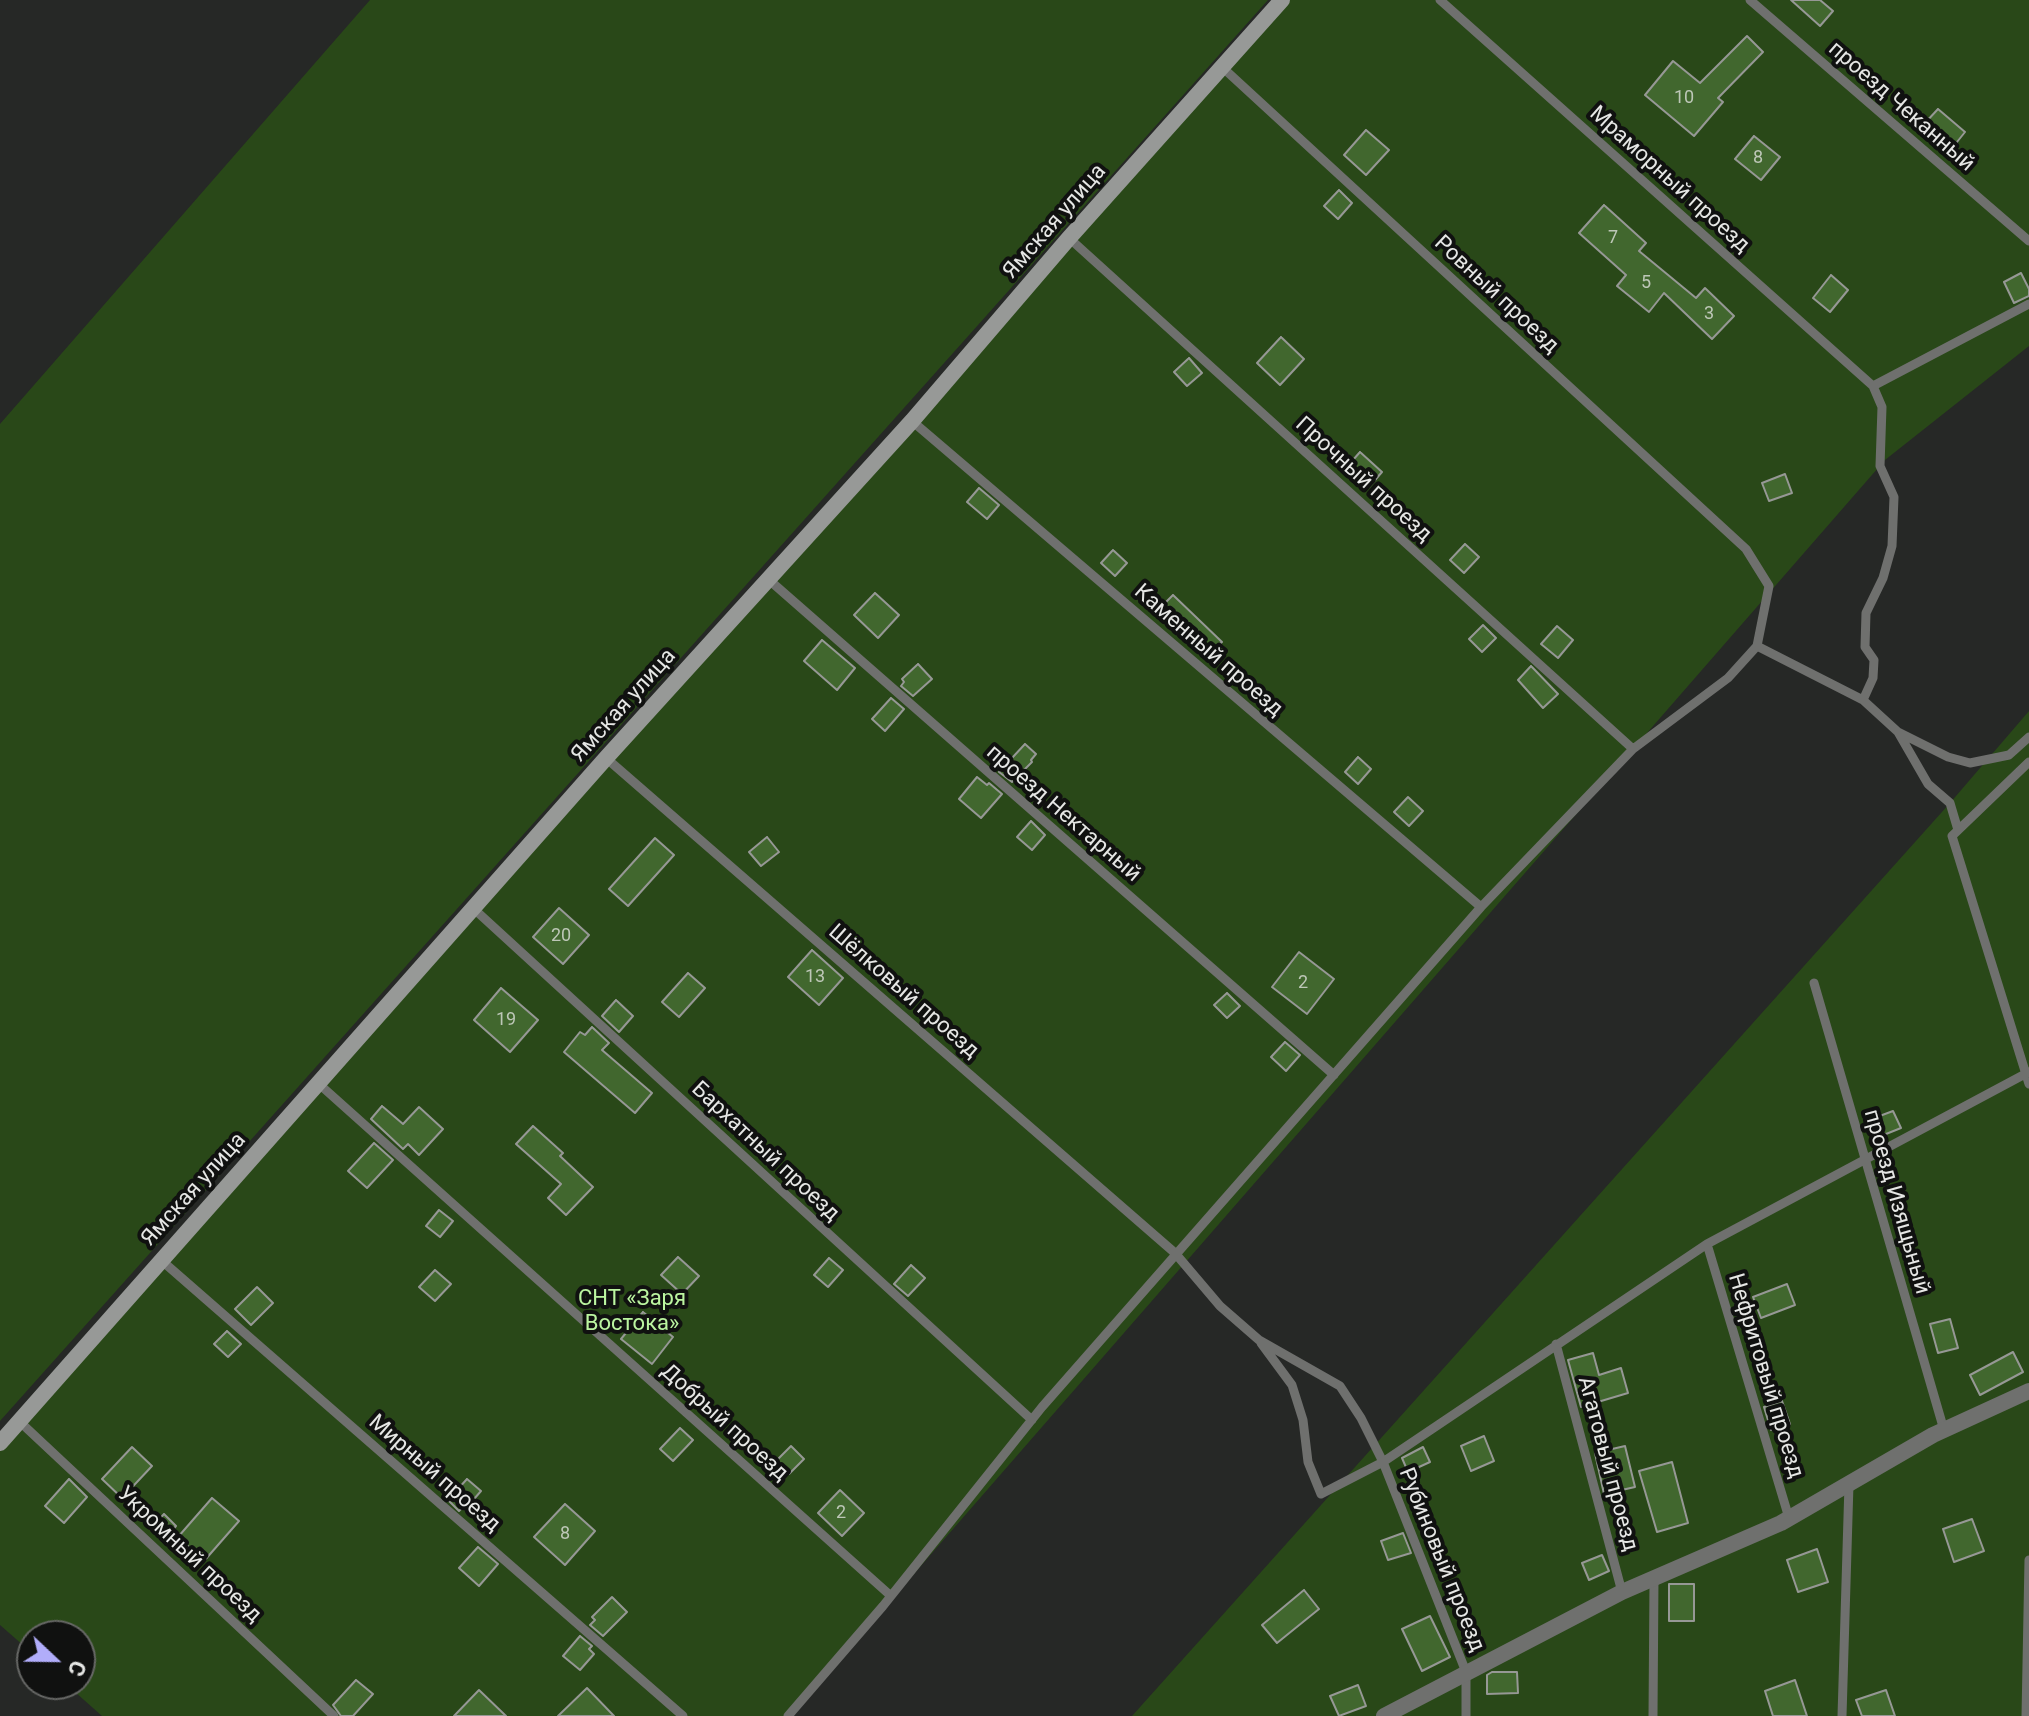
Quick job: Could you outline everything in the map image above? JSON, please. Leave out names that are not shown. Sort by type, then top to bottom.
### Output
[{"type":"street","name":"Ямская улица","points":[[0,1443],[606,758],[912,421],[1069,238],[1282,0]]},
{"type":"street","points":[[1384,1716],[1622,1592],[1789,1518],[1944,1430],[2029,1391]]},
{"type":"lane","name":"Мраморный проезд","points":[[1440,0],[1873,386]]},
{"type":"lane","name":"проезд Чеканный","points":[[1750,0],[2029,241]]},
{"type":"lane","name":"Ровный проезд","points":[[1222,67],[1746,549],[1769,586],[1757,646]]},
{"type":"lane","name":"Прочный проезд","points":[[1069,238],[1633,749]]},
{"type":"lane","points":[[1863,700],[1873,678],[1874,660],[1865,647],[1866,613],[1883,578],[1892,546],[1894,497],[1880,466],[1882,407],[1873,386],[2029,304]]},
{"type":"lane","name":"Каменный проезд","points":[[912,421],[1481,907]]},
{"type":"lane","name":"проезд Нектарный","points":[[768,579],[1334,1075]]},
{"type":"lane","points":[[788,1716],[891,1596],[1032,1420],[1175,1253],[1481,907],[1633,749],[1728,678],[1757,646],[1863,700],[1898,732],[1948,757],[1970,763],[2009,755],[2029,737]]},
{"type":"lane","points":[[1259,1340],[1292,1385],[1303,1420],[1308,1462],[1321,1494],[1383,1462],[1707,1244],[2028,1076],[1955,833],[1950,803],[1928,784],[1898,732]]},
{"type":"lane","name":"Шёлковый проезд","points":[[606,758],[1175,1253],[1220,1306],[1259,1340]]},
{"type":"lane","points":[[1955,833],[2029,762]]},
{"type":"lane","name":"Бархатный проезд","points":[[474,909],[1032,1420]]},
{"type":"lane","name":"проезд Изящьный","points":[[1814,983],[1944,1430]]},
{"type":"lane","name":"Добрый проезд","points":[[319,1084],[891,1596]]},
{"type":"lane","name":"Нефритовый проезд","points":[[1707,1244],[1789,1518]]},
{"type":"lane","name":"Мирный проезд","points":[[161,1260],[683,1716]]},
{"type":"lane","name":"Рубиновый проезд","points":[[1259,1340],[1340,1386],[1361,1418],[1383,1462],[1466,1672]]},
{"type":"lane","name":"Агатовый проезд","points":[[1556,1344],[1622,1592]]},
{"type":"lane","name":"Укромный проезд","points":[[19,1421],[334,1716]]},
{"type":"lane","points":[[1842,1716],[1849,1482]]},
{"type":"lane","points":[[2026,1716],[2029,1560]]},
{"type":"lane","points":[[1653,1716],[1654,1579]]},
{"type":"lane","points":[[1466,1672],[1466,1716]]},
{"type":"green space","points":[[370,0],[1268,0],[0,1421],[0,424]]},
{"type":"green space","name":"СНТ «Заря Востока»","points":[[1282,0],[2029,0],[2029,346],[1885,460],[790,1716],[102,1716],[84,1700],[96,1700],[96,1620],[16,1620],[16,1639],[0,1625],[0,1443]]},
{"type":"green space","points":[[2029,711],[2029,1716],[1132,1716],[1950,803]]},
{"type":"building","points":[[1791,0],[1820,0],[1833,11],[1820,26]]},
{"type":"building","points":[[1747,36],[1763,52],[1718,98],[1723,102],[1694,136],[1645,95],[1673,61],[1700,83]]},
{"type":"building","points":[[1938,109],[1965,132],[1953,147],[1925,123]]},
{"type":"building","points":[[1366,130],[1389,150],[1366,175],[1344,155]]},
{"type":"building","points":[[1754,136],[1780,157],[1761,180],[1735,159]]},
{"type":"building","points":[[1339,190],[1352,203],[1338,219],[1324,206]]},
{"type":"building","points":[[1604,205],[1646,243],[1639,251],[1696,298],[1705,288],[1734,316],[1712,339],[1664,293],[1649,312],[1617,286],[1626,275],[1579,233]]},
{"type":"building","points":[[2021,273],[2029,296],[2014,303],[2004,282]]},
{"type":"building","points":[[1831,275],[1848,290],[1830,312],[1813,298]]},
{"type":"building","points":[[1281,337],[1304,359],[1280,385],[1257,363]]},
{"type":"building","points":[[1189,358],[1202,373],[1187,386],[1174,372]]},
{"type":"building","points":[[1360,452],[1382,472],[1369,487],[1346,468]]},
{"type":"building","points":[[1785,474],[1792,493],[1769,501],[1762,483]]},
{"type":"building","points":[[979,488],[999,505],[987,519],[967,502]]},
{"type":"building","points":[[1465,544],[1479,557],[1464,573],[1450,560]]},
{"type":"building","points":[[1113,550],[1127,563],[1115,576],[1101,563]]},
{"type":"building","points":[[875,593],[899,615],[878,638],[854,615]]},
{"type":"building","points":[[1173,595],[1222,642],[1207,656],[1158,610]]},
{"type":"building","points":[[1483,625],[1496,638],[1482,652],[1469,639]]},
{"type":"building","points":[[1557,626],[1573,640],[1558,658],[1541,644]]},
{"type":"building","points":[[822,640],[855,668],[837,690],[804,661]]},
{"type":"building","points":[[918,664],[932,679],[913,696],[901,686],[904,682],[902,679]]},
{"type":"building","points":[[1531,666],[1558,694],[1543,708],[1518,680]]},
{"type":"building","points":[[891,698],[904,709],[885,731],[872,719]]},
{"type":"building","points":[[1025,744],[1036,754],[1012,782],[999,772]]},
{"type":"building","points":[[1358,757],[1371,769],[1358,784],[1345,772]]},
{"type":"building","points":[[977,777],[1002,794],[981,818],[959,799]]},
{"type":"building","points":[[1408,797],[1423,811],[1409,826],[1394,812]]},
{"type":"building","points":[[1031,821],[1045,835],[1032,850],[1017,837]]},
{"type":"building","points":[[767,837],[779,852],[761,866],[749,852]]},
{"type":"building","points":[[655,838],[674,855],[628,906],[609,889]]},
{"type":"building","points":[[559,908],[589,935],[563,964],[533,937]]},
{"type":"building","points":[[812,950],[843,978],[819,1005],[788,977]]},
{"type":"building","points":[[1299,952],[1334,979],[1307,1014],[1272,987]]},
{"type":"building","points":[[688,973],[705,988],[679,1017],[662,1002]]},
{"type":"building","points":[[501,988],[538,1020],[510,1052],[474,1020]]},
{"type":"building","points":[[1227,993],[1240,1006],[1227,1018],[1214,1005]]},
{"type":"building","points":[[616,1000],[633,1016],[619,1032],[602,1016]]},
{"type":"building","points":[[592,1027],[609,1043],[602,1050],[652,1093],[635,1113],[564,1052],[580,1032],[585,1035]]},
{"type":"building","points":[[1285,1042],[1300,1055],[1286,1071],[1271,1057]]},
{"type":"building","points":[[382,1106],[403,1124],[419,1107],[443,1129],[419,1155],[408,1144],[403,1149],[371,1119]]},
{"type":"building","points":[[1893,1111],[1901,1128],[1876,1138],[1869,1120]]},
{"type":"building","points":[[533,1126],[563,1153],[560,1156],[593,1187],[566,1215],[548,1198],[561,1184],[516,1144]]},
{"type":"building","points":[[374,1143],[393,1160],[367,1188],[348,1171]]},
{"type":"building","points":[[439,1210],[453,1221],[440,1237],[426,1226]]},
{"type":"building","points":[[678,1257],[699,1276],[682,1294],[661,1275]]},
{"type":"building","points":[[829,1258],[843,1270],[828,1287],[814,1275]]},
{"type":"building","points":[[911,1265],[925,1278],[908,1296],[894,1284]]},
{"type":"building","points":[[435,1270],[451,1284],[435,1301],[419,1287]]},
{"type":"building","points":[[1787,1284],[1795,1305],[1761,1318],[1753,1297]]},
{"type":"building","points":[[257,1287],[273,1303],[251,1325],[235,1309]]},
{"type":"building","points":[[643,1312],[673,1337],[652,1364],[621,1339]]},
{"type":"building","points":[[1950,1319],[1958,1348],[1938,1353],[1930,1324]]},
{"type":"building","points":[[227,1331],[241,1344],[228,1357],[214,1344]]},
{"type":"building","points":[[2013,1352],[2023,1372],[1980,1395],[1970,1375]]},
{"type":"building","points":[[1593,1353],[1599,1375],[1621,1368],[1628,1393],[1581,1407],[1568,1360]]},
{"type":"building","points":[[1782,1401],[1790,1424],[1771,1430],[1764,1407]]},
{"type":"building","points":[[680,1428],[693,1440],[673,1461],[660,1449]]},
{"type":"building","points":[[1484,1436],[1494,1461],[1471,1471],[1461,1446]]},
{"type":"building","points":[[791,1446],[804,1459],[789,1474],[776,1461]]},
{"type":"building","points":[[1625,1446],[1635,1487],[1604,1494],[1595,1453]]},
{"type":"building","points":[[132,1447],[152,1466],[122,1498],[102,1479]]},
{"type":"building","points":[[1423,1447],[1430,1462],[1408,1472],[1402,1458]]},
{"type":"building","points":[[1672,1462],[1688,1523],[1657,1532],[1639,1471]]},
{"type":"building","points":[[69,1479],[87,1497],[64,1523],[45,1506]]},
{"type":"building","points":[[467,1479],[481,1491],[459,1511],[448,1500]]},
{"type":"building","points":[[840,1490],[864,1513],[842,1536],[818,1513]]},
{"type":"building","points":[[212,1498],[239,1521],[204,1561],[178,1537]]},
{"type":"building","points":[[565,1504],[595,1531],[565,1565],[534,1537]]},
{"type":"building","points":[[164,1514],[176,1526],[164,1540],[151,1528]]},
{"type":"building","points":[[1972,1519],[1984,1551],[1954,1562],[1943,1529]]},
{"type":"building","points":[[1403,1533],[1411,1553],[1388,1560],[1381,1541]]},
{"type":"building","points":[[478,1547],[498,1564],[479,1586],[459,1568]]},
{"type":"building","points":[[1817,1549],[1828,1582],[1798,1592],[1787,1560]]},
{"type":"building","points":[[1602,1555],[1609,1571],[1589,1580],[1582,1563]]},
{"type":"building","points":[[1669,1584],[1694,1584],[1694,1621],[1669,1621]]},
{"type":"building","points":[[1304,1590],[1319,1609],[1277,1643],[1262,1625]]},
{"type":"building","points":[[612,1597],[627,1612],[603,1636],[590,1625],[595,1620],[592,1617]]},
{"type":"building","points":[[1430,1616],[1450,1657],[1422,1671],[1402,1629]]},
{"type":"building","points":[[580,1636],[592,1646],[589,1649],[594,1654],[580,1670],[563,1656]]},
{"type":"building","points":[[1492,1672],[1517,1672],[1518,1693],[1487,1694],[1487,1675]]},
{"type":"building","points":[[356,1680],[373,1694],[353,1716],[341,1716],[333,1705]]},
{"type":"building","points":[[1795,1680],[1807,1716],[1773,1716],[1765,1691]]},
{"type":"building","points":[[1358,1685],[1366,1706],[1339,1716],[1330,1696]]},
{"type":"building","points":[[587,1688],[614,1716],[558,1716]]},
{"type":"building","points":[[479,1690],[506,1716],[454,1716]]},
{"type":"building","points":[[1886,1690],[1895,1716],[1862,1716],[1856,1700]]}]
